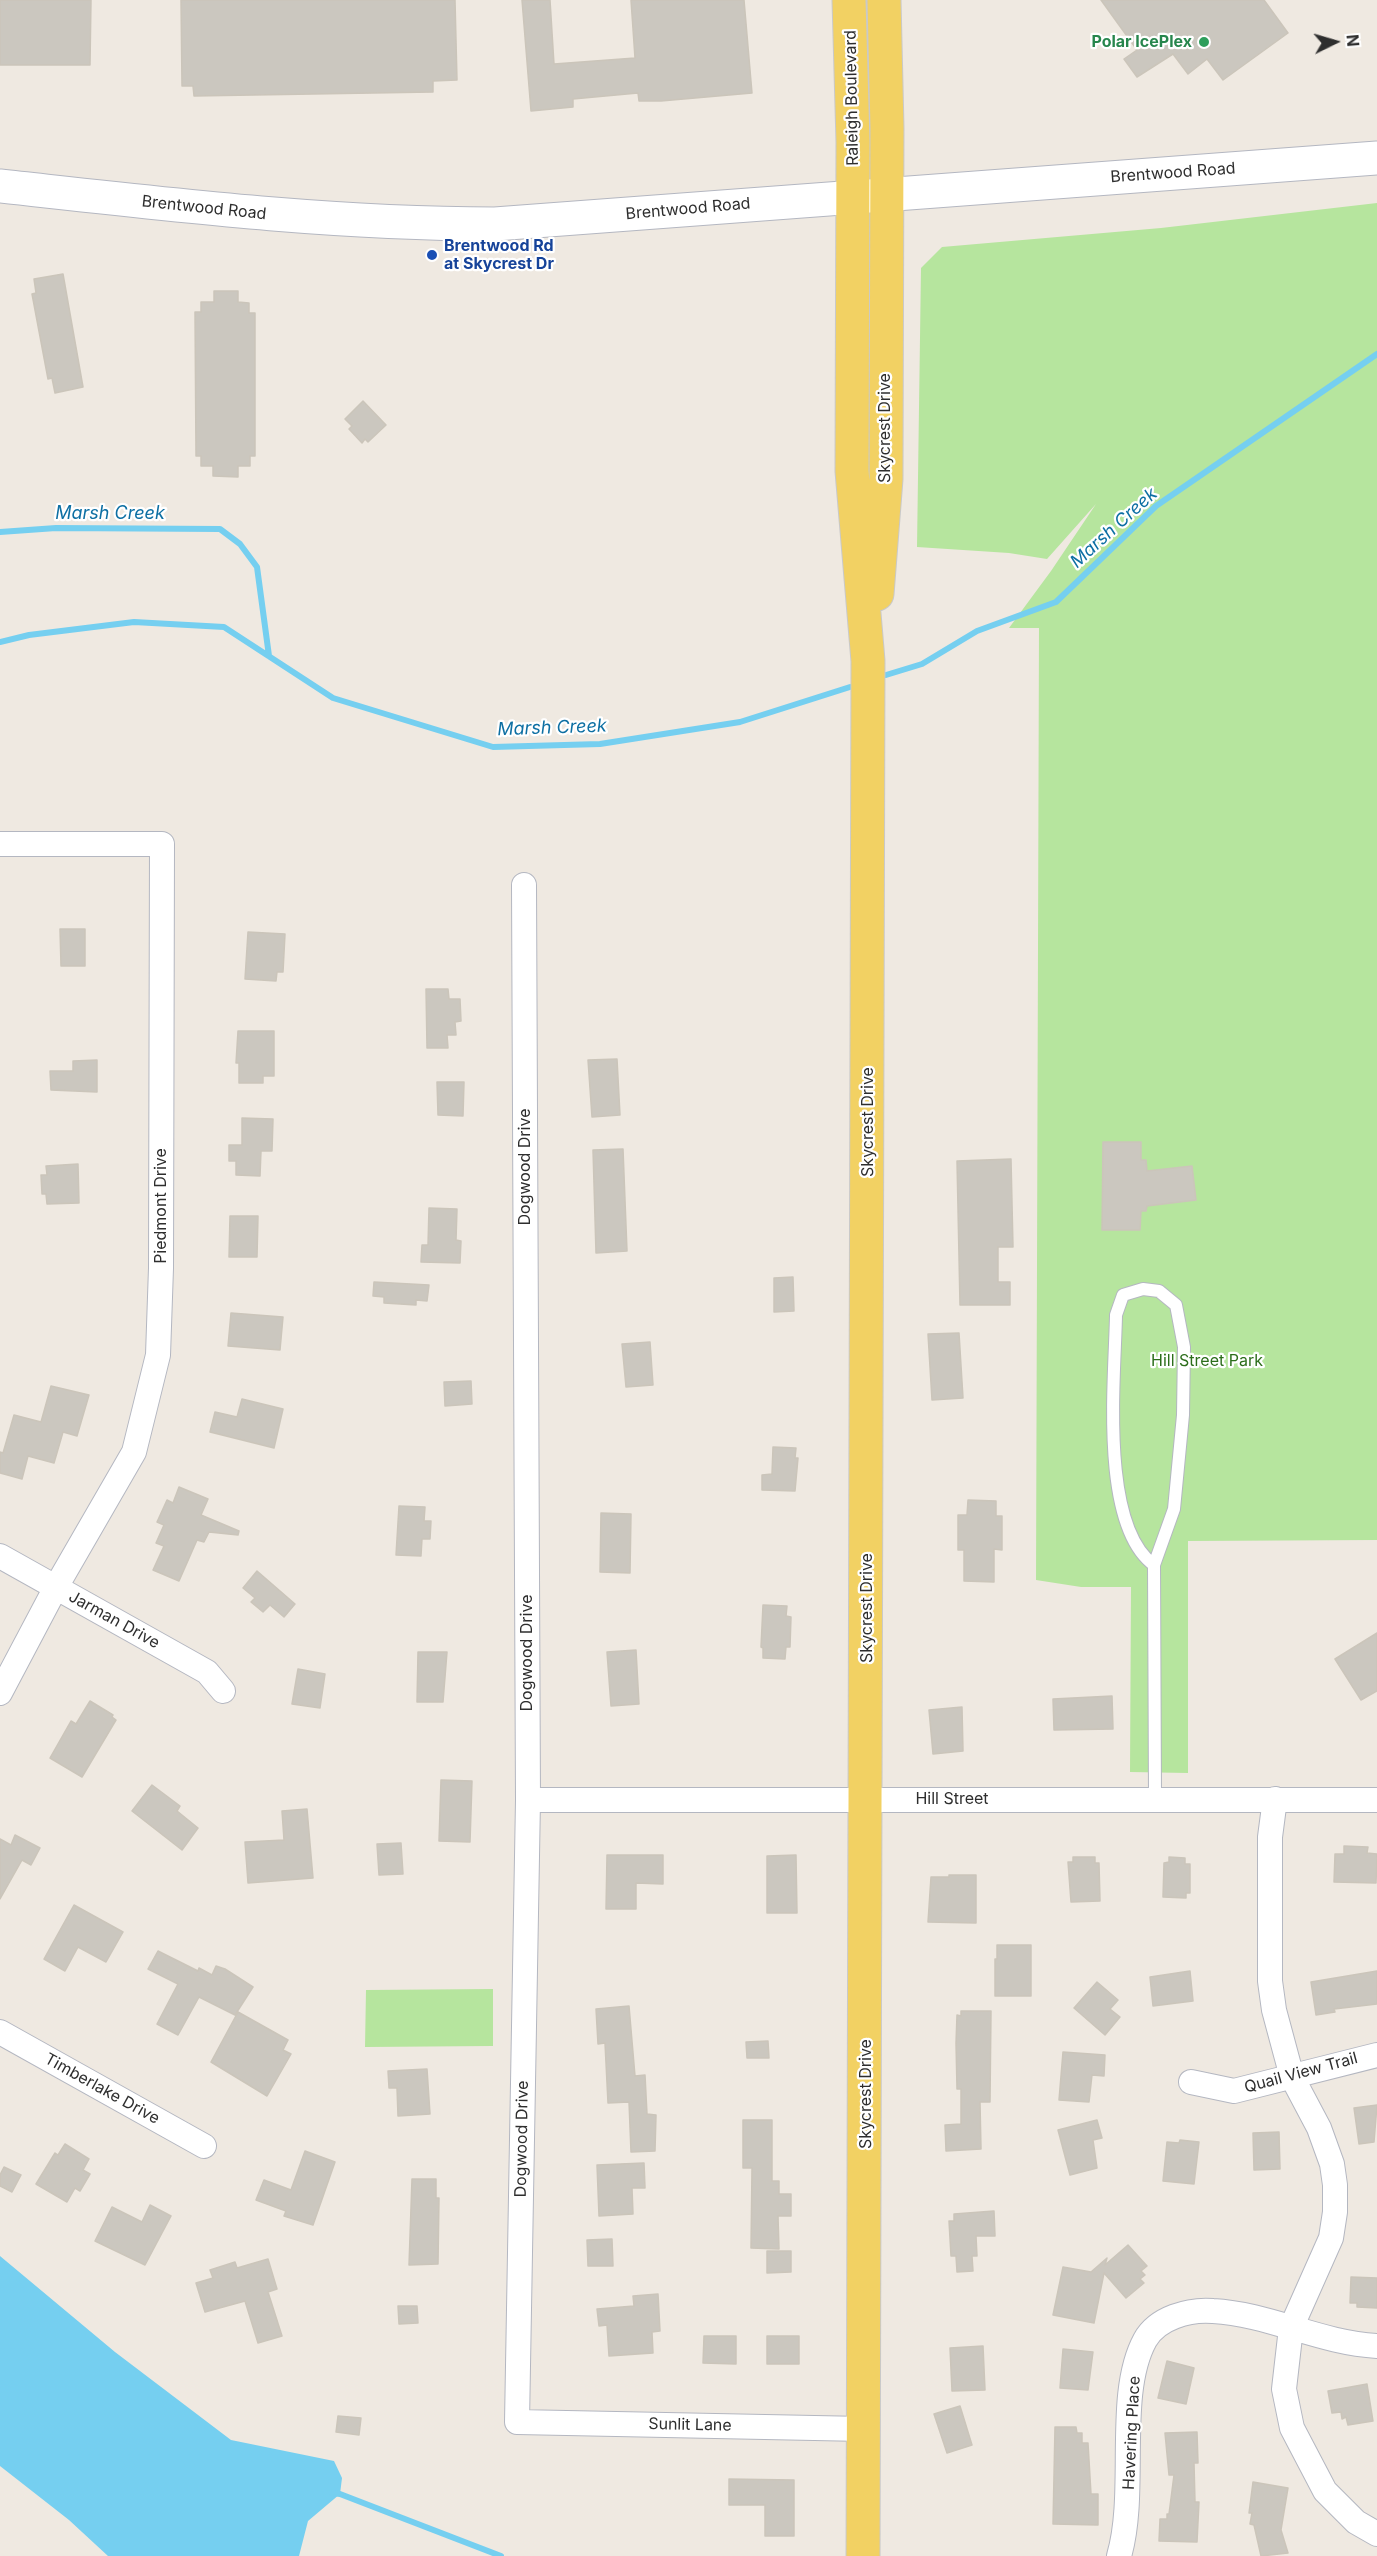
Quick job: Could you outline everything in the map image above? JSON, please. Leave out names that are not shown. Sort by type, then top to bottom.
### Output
[{"type":"main road","name":"Raleigh Boulevard","points":[[849,0],[853,196]]},
{"type":"main road","name":"Raleigh Boulevard","points":[[884,0],[886,194]]},
{"type":"main road","name":"Brentwood Road","points":[[0,186],[223,211],[425,224],[495,224],[1377,158]]},
{"type":"main road","name":"Skycrest Drive","points":[[868,661],[877,603],[886,479],[886,194]]},
{"type":"main road","name":"Skycrest Drive","points":[[853,196],[852,471],[868,661],[863,2556]]},
{"type":"street","name":"Piedmont Drive","points":[[0,844],[162,844],[161,1256],[158,1355],[134,1452],[56,1587],[0,1693]]},
{"type":"street","name":"Dogwood Drive","points":[[517,2422],[528,1800],[524,885]]},
{"type":"street","name":"Jarman Drive","points":[[0,1556],[207,1672],[223,1691]]},
{"type":"street","name":"Hill Street","points":[[528,1800],[1377,1798]]},
{"type":"street","points":[[1275,1799],[1270,1837],[1270,1981],[1276,2020],[1292,2078],[1319,2128],[1332,2164],[1335,2212],[1331,2238],[1291,2328],[1284,2389],[1292,2428],[1325,2491],[1356,2522],[1377,2534]]},
{"type":"street","name":"Timberlake Drive","points":[[0,2032],[204,2146]]},
{"type":"street","name":"Quail View Trail","points":[[1191,2082],[1234,2091],[1292,2078],[1341,2062],[1377,2055]]},
{"type":"street","name":"Havering Place","points":[[1119,2556],[1129,2506],[1131,2400],[1136,2365],[1146,2339],[1159,2324],[1186,2313],[1211,2310],[1236,2313],[1338,2342],[1377,2346]]},
{"type":"street","name":"Sunlit Lane","points":[[517,2422],[864,2429]]},
{"type":"lane","points":[[1154,1565],[1141,1555],[1120,1505],[1114,1450],[1116,1315],[1123,1295],[1143,1289],[1159,1291],[1176,1305],[1184,1347],[1183,1416],[1174,1509],[1154,1565],[1155,1799]]},
{"type":"green space","name":"Hill Street Park","points":[[1377,203],[1377,1540],[1188,1541],[1188,1773],[1130,1772],[1131,1587],[1081,1587],[1036,1580],[1039,628],[1009,628],[1096,504],[1047,559],[1009,553],[917,547],[921,268],[942,247],[1161,228]]},
{"type":"green space","points":[[493,1989],[493,2046],[365,2047],[366,1990]]},
{"type":"water","points":[[0,2256],[115,2352],[231,2440],[334,2461],[342,2478],[340,2494],[308,2521],[299,2556],[108,2556],[69,2520],[0,2466]]},
{"type":"building","points":[[0,0],[91,0],[90,65],[0,65]]},
{"type":"building","points":[[181,0],[455,0],[457,80],[433,81],[433,92],[194,96],[193,86],[182,86]]},
{"type":"building","points":[[522,0],[550,0],[554,64],[635,58],[631,0],[744,0],[752,93],[639,101],[638,93],[573,99],[573,107],[531,111]]},
{"type":"building","name":"Polar IcePlex","points":[[1101,0],[1264,0],[1288,33],[1223,80],[1207,59],[1188,74],[1173,54],[1137,77],[1124,59],[1137,50]]},
{"type":"building","points":[[63,274],[83,387],[55,393],[52,378],[48,379],[32,294],[36,293],[34,279]]},
{"type":"building","points":[[214,291],[238,291],[238,302],[249,303],[249,313],[255,313],[255,456],[250,456],[250,466],[238,466],[238,477],[213,476],[213,466],[201,466],[201,456],[196,456],[195,312],[201,312],[201,302],[214,302]]},
{"type":"building","points":[[363,401],[386,425],[368,442],[365,439],[362,443],[349,429],[352,426],[345,419]]},
{"type":"building","points":[[60,929],[85,929],[85,966],[61,966]]},
{"type":"building","points":[[248,932],[285,934],[283,972],[277,972],[276,981],[245,979]]},
{"type":"building","points":[[426,989],[448,989],[449,999],[460,999],[461,1021],[455,1022],[456,1035],[447,1035],[448,1048],[427,1048]]},
{"type":"building","points":[[238,1031],[274,1031],[274,1076],[263,1076],[263,1083],[239,1083],[239,1063],[236,1063]]},
{"type":"building","points":[[617,1059],[620,1115],[592,1117],[588,1060]]},
{"type":"building","points":[[97,1060],[97,1092],[51,1090],[50,1071],[73,1071],[73,1061]]},
{"type":"building","points":[[437,1082],[464,1082],[463,1116],[438,1115]]},
{"type":"building","points":[[242,1118],[273,1119],[272,1151],[261,1151],[260,1176],[236,1175],[236,1161],[229,1161],[229,1145],[242,1145]]},
{"type":"building","points":[[1103,1142],[1141,1142],[1141,1160],[1146,1160],[1147,1171],[1192,1166],[1196,1200],[1147,1206],[1146,1211],[1141,1211],[1140,1230],[1102,1230]]},
{"type":"building","points":[[623,1149],[627,1251],[596,1253],[593,1150]]},
{"type":"building","points":[[1011,1159],[1013,1247],[998,1247],[998,1282],[1010,1282],[1010,1305],[960,1305],[957,1161]]},
{"type":"building","points":[[78,1164],[79,1203],[47,1204],[46,1194],[42,1194],[41,1175],[47,1175],[46,1166]]},
{"type":"building","points":[[429,1208],[457,1209],[456,1240],[461,1241],[460,1263],[421,1262],[422,1245],[428,1245]]},
{"type":"building","points":[[230,1216],[258,1216],[257,1257],[229,1257]]},
{"type":"building","points":[[793,1277],[794,1311],[774,1312],[774,1278]]},
{"type":"building","points":[[374,1282],[429,1285],[427,1301],[416,1300],[416,1305],[384,1303],[384,1297],[373,1296]]},
{"type":"building","points":[[231,1313],[283,1317],[280,1350],[228,1346]]},
{"type":"building","points":[[959,1333],[963,1398],[932,1400],[928,1334]]},
{"type":"building","points":[[650,1342],[653,1385],[626,1387],[622,1344]]},
{"type":"building","points":[[471,1381],[472,1404],[445,1406],[444,1382]]},
{"type":"building","points":[[51,1386],[89,1395],[77,1436],[63,1432],[54,1463],[28,1456],[22,1479],[0,1473],[0,1452],[3,1453],[14,1415],[41,1422]]},
{"type":"building","points":[[242,1399],[283,1409],[274,1448],[210,1432],[215,1412],[237,1417]]},
{"type":"building","points":[[773,1447],[796,1448],[795,1458],[798,1458],[795,1491],[762,1490],[762,1475],[772,1474]]},
{"type":"building","points":[[179,1487],[208,1499],[201,1515],[239,1531],[238,1535],[209,1532],[204,1542],[197,1540],[179,1581],[153,1570],[164,1546],[156,1543],[164,1525],[157,1522],[167,1500],[173,1503]]},
{"type":"building","points":[[968,1500],[996,1501],[996,1516],[1002,1516],[1002,1550],[994,1549],[994,1582],[964,1581],[964,1550],[958,1550],[958,1515],[967,1515]]},
{"type":"building","points":[[399,1506],[425,1507],[424,1521],[431,1521],[430,1539],[422,1539],[421,1556],[396,1555]]},
{"type":"building","points":[[601,1513],[631,1514],[630,1573],[600,1572]]},
{"type":"building","points":[[257,1571],[295,1604],[284,1617],[270,1605],[263,1612],[251,1602],[255,1598],[243,1588]]},
{"type":"building","points":[[763,1605],[787,1606],[786,1616],[791,1617],[790,1647],[786,1647],[785,1659],[763,1658],[761,1647]]},
{"type":"building","points":[[1377,1633],[1377,1691],[1361,1700],[1335,1659]]},
{"type":"building","points":[[636,1650],[639,1704],[611,1706],[607,1652]]},
{"type":"building","points":[[418,1652],[447,1652],[443,1702],[417,1702]]},
{"type":"building","points":[[298,1669],[325,1674],[320,1708],[292,1704]]},
{"type":"building","points":[[1112,1696],[1113,1729],[1054,1730],[1053,1699]]},
{"type":"building","points":[[90,1701],[113,1715],[112,1717],[116,1720],[82,1777],[50,1758],[71,1721],[76,1724]]},
{"type":"building","points":[[962,1707],[963,1751],[933,1754],[929,1710]]},
{"type":"building","points":[[441,1780],[472,1781],[470,1842],[439,1841]]},
{"type":"building","points":[[152,1785],[180,1806],[177,1811],[198,1828],[182,1850],[132,1811]]},
{"type":"building","points":[[307,1809],[313,1878],[248,1883],[245,1842],[284,1840],[282,1811]]},
{"type":"building","points":[[15,1835],[40,1848],[31,1865],[22,1860],[0,1899],[0,1839],[11,1845]]},
{"type":"building","points":[[401,1843],[403,1874],[379,1875],[377,1844]]},
{"type":"building","points":[[1344,1846],[1368,1847],[1367,1853],[1377,1854],[1376,1883],[1334,1882],[1335,1854],[1344,1854]]},
{"type":"building","points":[[607,1855],[663,1855],[663,1884],[636,1883],[636,1909],[606,1909]]},
{"type":"building","points":[[796,1855],[797,1913],[767,1913],[767,1856]]},
{"type":"building","points":[[1073,1857],[1095,1857],[1095,1863],[1099,1863],[1100,1901],[1071,1902],[1068,1862],[1073,1862]]},
{"type":"building","points":[[1169,1857],[1185,1858],[1185,1864],[1190,1864],[1190,1893],[1186,1893],[1186,1898],[1163,1897],[1164,1863],[1169,1862]]},
{"type":"building","points":[[949,1875],[976,1875],[976,1923],[928,1922],[931,1877],[949,1877]]},
{"type":"building","points":[[74,1905],[123,1932],[106,1962],[78,1947],[65,1971],[44,1959]]},
{"type":"building","points":[[997,1945],[1031,1945],[1031,1996],[995,1996]]},
{"type":"building","points":[[158,1951],[198,1971],[199,1968],[212,1975],[216,1966],[225,1969],[253,1987],[235,2015],[199,1997],[178,2035],[157,2024],[178,1984],[148,1969]]},
{"type":"building","points":[[1190,1971],[1193,2001],[1153,2006],[1150,1977]]},
{"type":"building","points":[[1377,1971],[1377,2004],[1334,2009],[1335,2012],[1316,2015],[1311,1982]]},
{"type":"building","points":[[1097,1982],[1118,2000],[1110,2009],[1120,2017],[1105,2035],[1074,2008]]},
{"type":"building","points":[[629,2006],[635,2076],[645,2075],[647,2114],[656,2115],[655,2151],[631,2152],[629,2102],[608,2103],[605,2043],[598,2044],[596,2009]]},
{"type":"building","points":[[961,2011],[991,2011],[990,2102],[980,2102],[981,2149],[946,2151],[945,2125],[961,2124],[961,2089],[957,2089],[956,2043],[957,2015],[961,2016]]},
{"type":"building","points":[[238,2012],[288,2040],[283,2050],[291,2054],[267,2096],[211,2062]]},
{"type":"building","points":[[768,2041],[769,2058],[747,2058],[746,2042]]},
{"type":"building","points":[[1063,2052],[1105,2055],[1104,2076],[1092,2075],[1089,2102],[1059,2100]]},
{"type":"building","points":[[427,2069],[430,2114],[398,2116],[397,2088],[389,2088],[388,2071]]},
{"type":"building","points":[[1377,2105],[1374,2142],[1359,2144],[1354,2108]]},
{"type":"building","points":[[743,2120],[772,2120],[772,2181],[779,2181],[779,2194],[791,2194],[791,2216],[778,2216],[779,2249],[751,2248],[752,2168],[743,2168]]},
{"type":"building","points":[[1097,2120],[1102,2138],[1093,2140],[1097,2168],[1070,2175],[1058,2130]]},
{"type":"building","points":[[1279,2132],[1280,2169],[1254,2170],[1253,2133]]},
{"type":"building","points":[[1180,2140],[1199,2142],[1194,2184],[1163,2181],[1167,2142],[1179,2143]]},
{"type":"building","points":[[65,2144],[89,2159],[83,2170],[90,2174],[80,2191],[75,2188],[67,2202],[36,2184],[55,2153],[58,2155]]},
{"type":"building","points":[[305,2151],[335,2162],[313,2225],[284,2216],[286,2211],[256,2200],[264,2180],[291,2190]]},
{"type":"building","points":[[644,2163],[645,2188],[632,2188],[633,2214],[599,2216],[597,2165]]},
{"type":"building","points":[[4,2167],[21,2175],[12,2192],[0,2186],[0,2175]]},
{"type":"building","points":[[412,2179],[436,2179],[436,2198],[439,2198],[438,2264],[409,2265]]},
{"type":"building","points":[[150,2205],[171,2216],[145,2265],[95,2241],[112,2207],[142,2222]]},
{"type":"building","points":[[994,2211],[995,2236],[976,2236],[977,2256],[972,2256],[973,2271],[957,2272],[956,2256],[951,2256],[949,2221],[954,2221],[954,2214]]},
{"type":"building","points":[[612,2239],[613,2266],[588,2266],[587,2240]]},
{"type":"building","points":[[1128,2245],[1147,2266],[1141,2271],[1145,2275],[1140,2279],[1144,2283],[1126,2298],[1104,2273],[1094,2323],[1053,2315],[1063,2267],[1091,2272],[1107,2258],[1105,2265]]},
{"type":"building","points":[[767,2251],[791,2251],[791,2272],[767,2273]]},
{"type":"building","points":[[268,2259],[277,2289],[268,2292],[282,2336],[258,2343],[245,2301],[205,2312],[196,2283],[213,2278],[210,2270],[235,2262],[237,2268]]},
{"type":"building","points":[[1351,2277],[1377,2278],[1377,2308],[1357,2307],[1357,2303],[1350,2303]]},
{"type":"building","points":[[658,2294],[660,2331],[652,2332],[653,2353],[609,2356],[607,2325],[599,2326],[597,2309],[634,2306],[633,2296]]},
{"type":"building","points":[[398,2306],[417,2306],[418,2323],[399,2324]]},
{"type":"building","points":[[704,2336],[736,2336],[736,2364],[703,2363]]},
{"type":"building","points":[[767,2336],[799,2336],[799,2364],[767,2364]]},
{"type":"building","points":[[983,2346],[985,2390],[952,2391],[950,2348]]},
{"type":"building","points":[[1063,2349],[1093,2352],[1088,2390],[1060,2388]]},
{"type":"building","points":[[1167,2361],[1194,2368],[1186,2404],[1158,2398]]},
{"type":"building","points":[[1367,2384],[1373,2421],[1348,2425],[1346,2417],[1342,2419],[1341,2412],[1332,2413],[1328,2391]]},
{"type":"building","points":[[960,2406],[972,2445],[947,2453],[934,2414]]},
{"type":"building","points":[[338,2416],[361,2418],[359,2435],[336,2432]]},
{"type":"building","points":[[1055,2427],[1076,2427],[1077,2433],[1082,2433],[1082,2443],[1088,2443],[1091,2494],[1098,2494],[1098,2525],[1053,2524]]},
{"type":"building","points":[[1197,2432],[1198,2463],[1194,2463],[1195,2502],[1199,2502],[1197,2542],[1159,2541],[1160,2519],[1167,2519],[1167,2514],[1169,2514],[1174,2475],[1169,2475],[1165,2433]]},
{"type":"building","points":[[729,2479],[794,2480],[794,2536],[765,2536],[765,2505],[729,2505]]},
{"type":"building","points":[[1253,2482],[1288,2488],[1281,2530],[1288,2553],[1261,2556],[1254,2525],[1250,2524]]},
{"type":"waterway","name":"Marsh Creek","points":[[886,675],[922,664],[977,631],[1056,602],[1156,506],[1377,354]]},
{"type":"waterway","name":"Marsh Creek","points":[[0,532],[56,528],[220,529],[240,544],[257,567],[269,656]]},
{"type":"waterway","name":"Marsh Creek","points":[[0,642],[29,635],[134,622],[224,627],[333,698],[493,747],[600,744],[740,722],[850,687]]},
{"type":"waterway","points":[[332,2493],[340,2494],[501,2556]]},
{"type":"place","name":"Polar IcePlex","points":[[1204,42]]},
{"type":"place","name":"Brentwood Rd at Skycrest Dr","points":[[432,255]]}]
